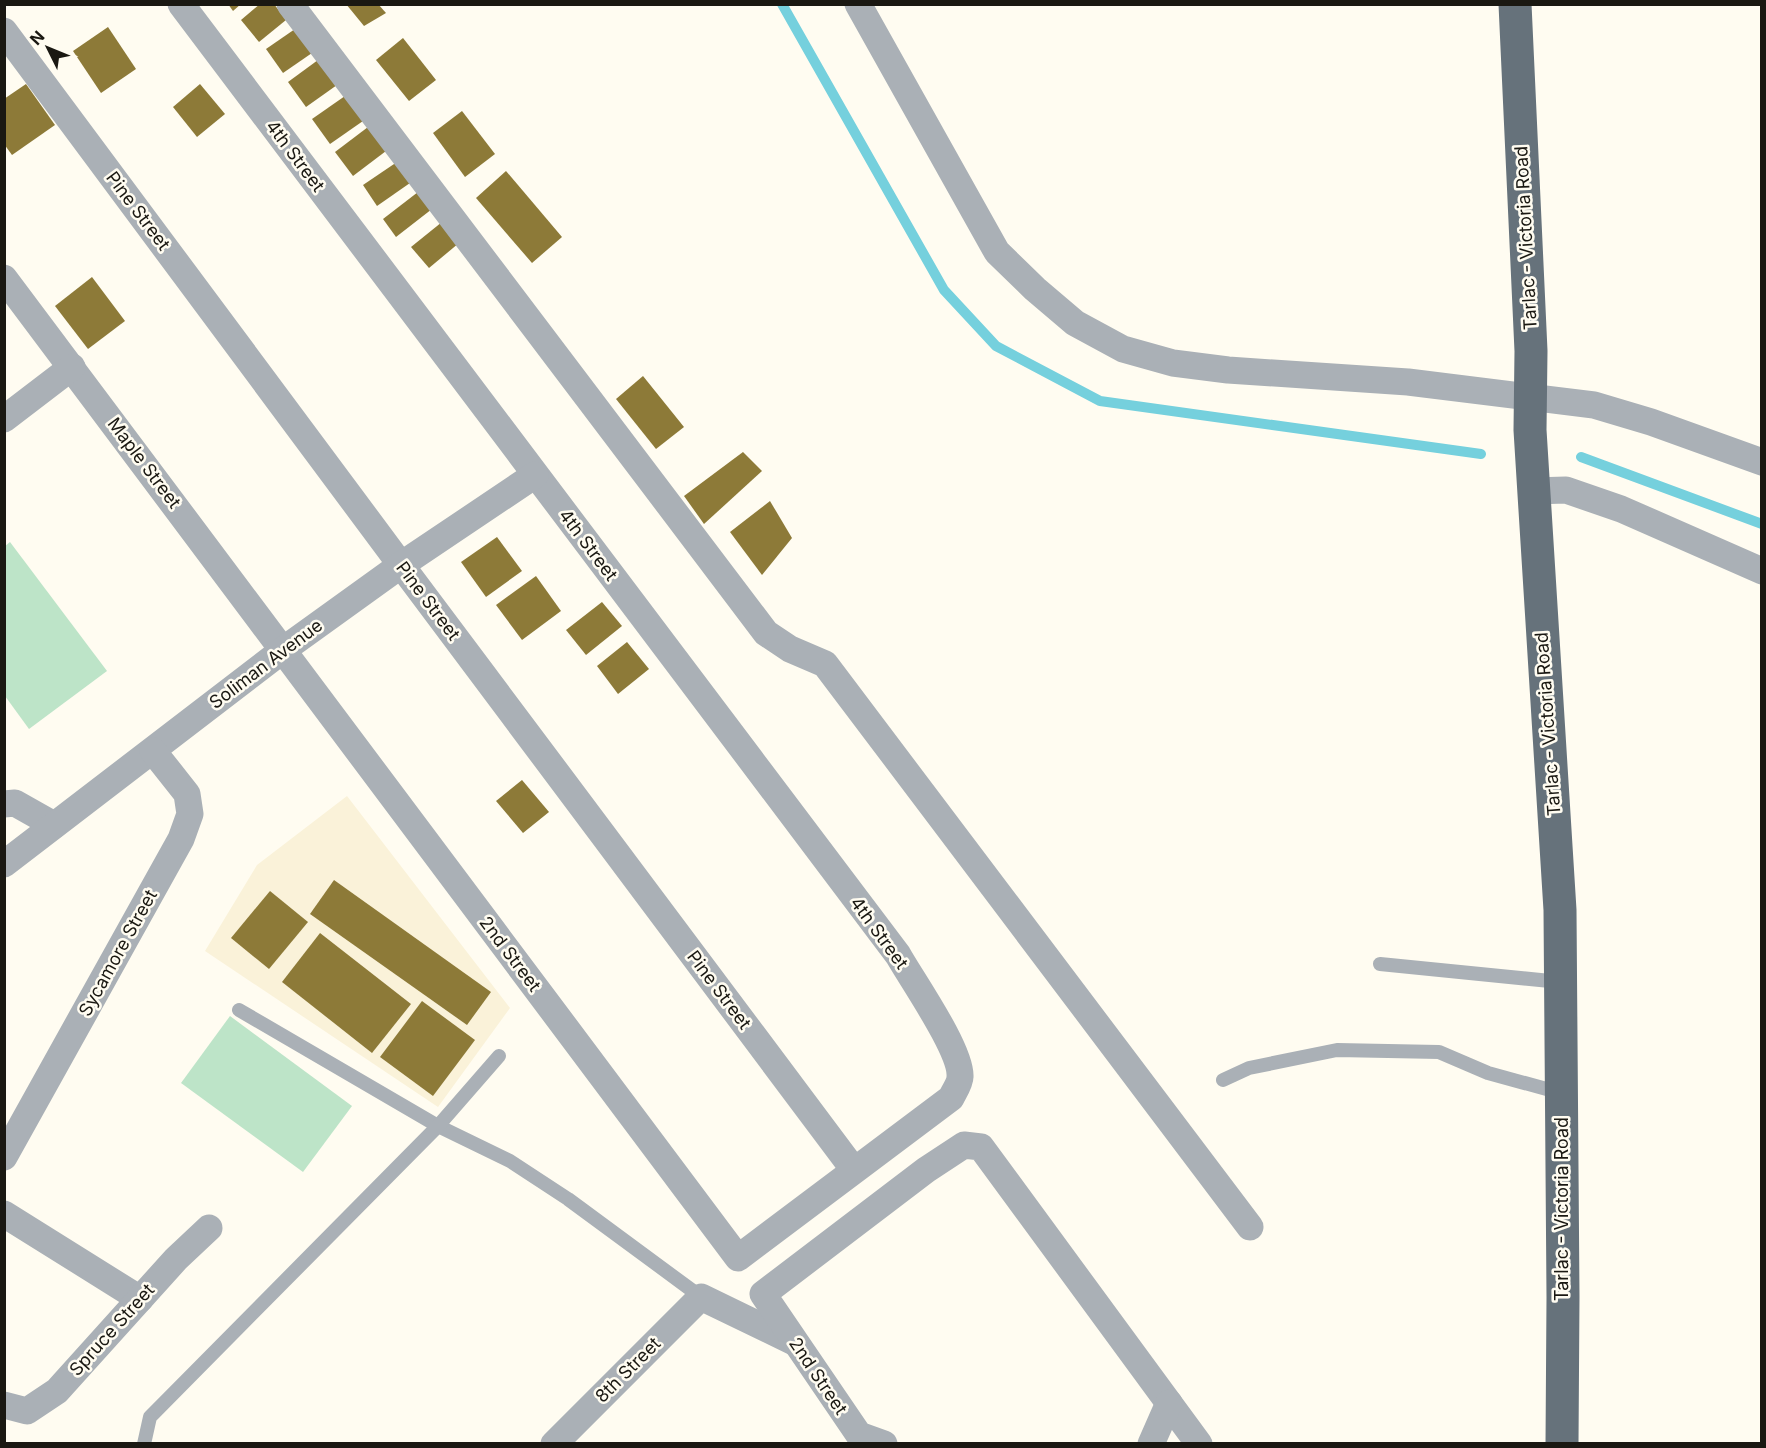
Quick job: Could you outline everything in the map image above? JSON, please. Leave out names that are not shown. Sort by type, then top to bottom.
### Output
[{"type":"main road","name":"Tarlac - Victoria Road","points":[[1515,4],[1531,339],[1530,430],[1533,491],[1560,910],[1562,1443]]},
{"type":"street","name":"4th Street","points":[[181,4],[898,955],[948,1041],[958,1062],[960,1078],[951,1098],[854,1170]]},
{"type":"street","points":[[290,4],[766,633],[790,649],[825,664],[1250,1227]]},
{"type":"street","points":[[858,4],[997,252],[1035,289],[1076,322],[1123,349],[1173,363],[1228,370],[1408,382],[1594,405],[1651,422],[1761,462]]},
{"type":"street","name":"Pine Street","points":[[4,31],[854,1170]]},
{"type":"street","name":"Maple Street","points":[[4,278],[283,650]]},
{"type":"street","points":[[4,419],[72,368]]},
{"type":"street","name":"Soliman Avenue","points":[[4,864],[283,650],[401,565],[535,475]]},
{"type":"street","points":[[1533,491],[1566,490],[1621,509],[1761,571]]},
{"type":"street","name":"2nd Street","points":[[283,650],[738,1258],[854,1170]]},
{"type":"street","name":"Sycamore Street","points":[[4,1157],[184,830],[190,814],[187,794],[153,751]]},
{"type":"street","points":[[4,804],[15,802],[54,825]]},
{"type":"street","name":"2nd Street","points":[[884,1443],[859,1439],[763,1294],[935,1164],[964,1145],[981,1147],[1169,1403]]},
{"type":"street","points":[[4,1214],[140,1299]]},
{"type":"street","name":"Spruce Street","points":[[4,1404],[27,1411],[57,1391],[176,1259],[209,1228]]},
{"type":"street","points":[[701,1297],[796,1343]]},
{"type":"street","name":"8th Street","points":[[554,1443],[701,1297]]},
{"type":"street","points":[[1152,1443],[1169,1403]]},
{"type":"street","points":[[1169,1403],[1199,1443]]},
{"type":"lane","points":[[1380,964],[1560,982]]},
{"type":"lane","points":[[239,1010],[438,1126],[510,1161],[568,1199],[701,1297]]},
{"type":"lane","points":[[1223,1080],[1249,1068],[1337,1050],[1439,1052],[1488,1072],[1561,1093]]},
{"type":"lane","points":[[144,1443],[150,1418],[438,1126],[499,1056]]},
{"type":"shaded area","points":[[347,796],[510,1008],[438,1107],[205,951],[257,865]]},
{"type":"green space","points":[[10,542],[107,671],[29,729],[5,696],[4,547]]},
{"type":"green space","points":[[230,1016],[352,1106],[303,1172],[181,1083]]},
{"type":"building","points":[[228,4],[241,4],[233,11]]},
{"type":"building","points":[[260,4],[274,4],[286,20],[259,42],[241,20]]},
{"type":"building","points":[[346,4],[378,4],[386,13],[364,26]]},
{"type":"building","points":[[108,27],[136,69],[101,93],[73,51]]},
{"type":"building","points":[[295,29],[312,53],[283,73],[266,49]]},
{"type":"building","points":[[403,38],[436,80],[409,101],[376,60]]},
{"type":"building","points":[[318,60],[337,85],[306,107],[288,82]]},
{"type":"building","points":[[26,84],[55,125],[12,155],[4,144],[4,99]]},
{"type":"building","points":[[200,84],[225,114],[197,137],[173,107]]},
{"type":"building","points":[[345,96],[363,121],[330,144],[312,119]]},
{"type":"building","points":[[462,111],[495,154],[465,177],[433,133]]},
{"type":"building","points":[[368,127],[386,151],[353,176],[335,152]]},
{"type":"building","points":[[397,162],[410,183],[377,206],[363,185]]},
{"type":"building","points":[[506,171],[562,237],[532,263],[476,198]]},
{"type":"building","points":[[418,192],[432,209],[396,237],[383,219]]},
{"type":"building","points":[[442,222],[459,243],[429,268],[411,247]]},
{"type":"building","points":[[92,277],[125,321],[88,349],[55,306]]},
{"type":"building","points":[[643,376],[684,427],[656,449],[616,399]]},
{"type":"building","points":[[743,452],[762,471],[704,524],[684,496]]},
{"type":"building","points":[[770,501],[792,538],[762,575],[730,532]]},
{"type":"building","points":[[497,537],[522,571],[486,597],[461,562]]},
{"type":"building","points":[[536,576],[561,611],[522,640],[496,605]]},
{"type":"building","points":[[602,602],[622,626],[586,655],[566,630]]},
{"type":"building","points":[[627,642],[649,669],[618,694],[597,666]]},
{"type":"building","points":[[522,780],[549,812],[523,833],[496,801]]},
{"type":"building","points":[[334,880],[491,992],[467,1025],[310,914]]},
{"type":"building","points":[[270,891],[308,922],[269,969],[231,938]]},
{"type":"building","points":[[320,933],[411,1004],[372,1053],[282,982]]},
{"type":"building","points":[[422,1001],[475,1040],[433,1096],[380,1057]]},
{"type":"waterway","points":[[782,4],[944,290],[996,346],[1100,401],[1481,454]]},
{"type":"waterway","points":[[1581,457],[1762,524]]}]
